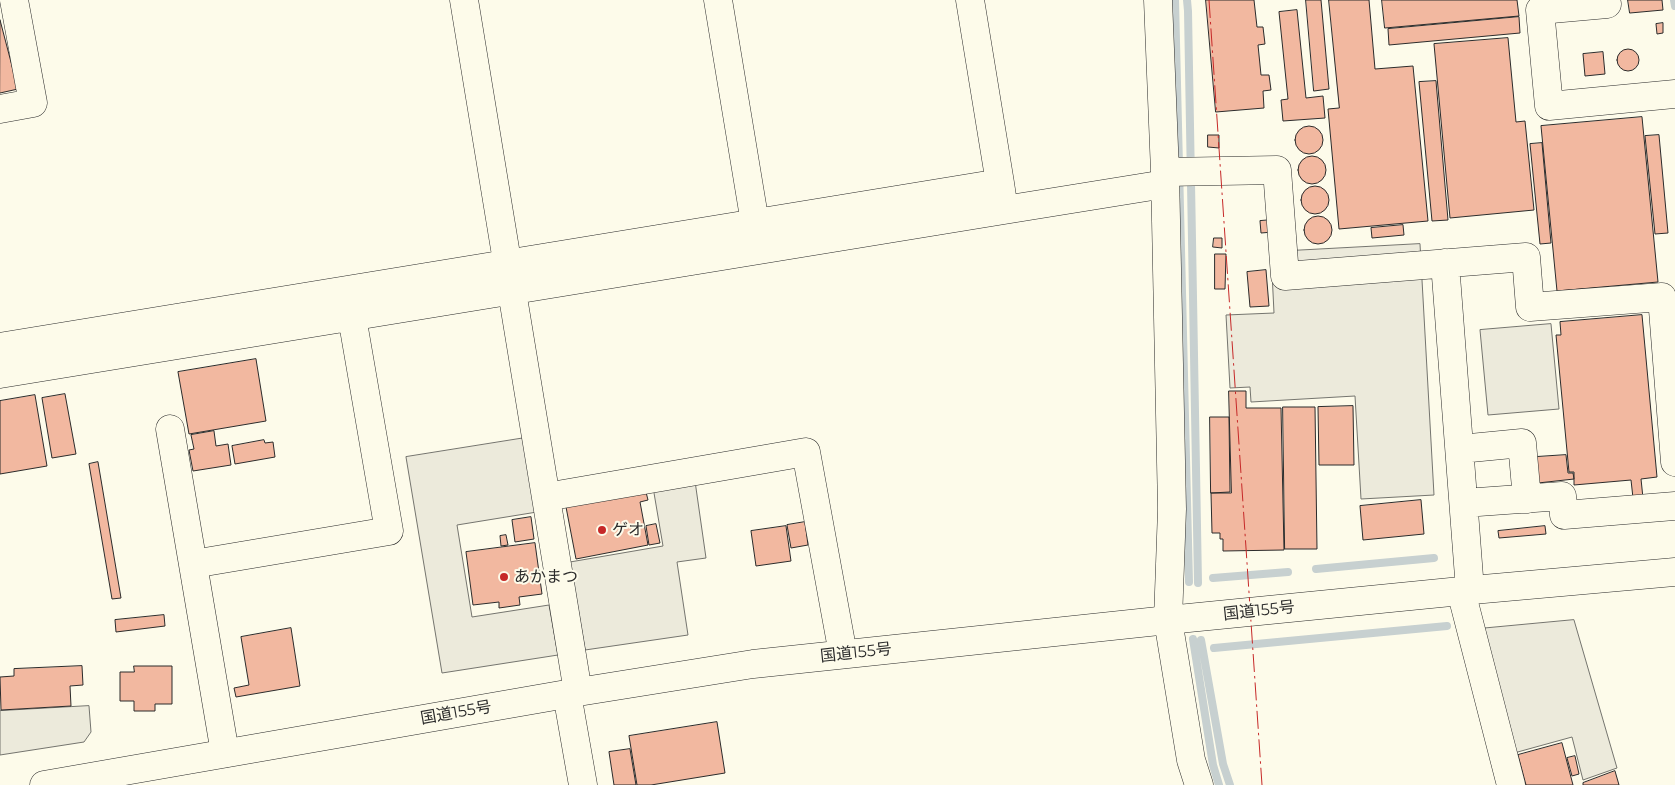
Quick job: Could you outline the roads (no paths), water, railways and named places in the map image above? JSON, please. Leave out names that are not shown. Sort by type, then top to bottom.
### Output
[{"type":"main road","points":[[0,108],[33,103],[14,0]]},
{"type":"main road","points":[[464,0],[546,497],[573,693],[583,785]]},
{"type":"main road","points":[[718,0],[755,224]]},
{"type":"main road","points":[[970,0],[1004,210]]},
{"type":"main road","points":[[1158,0],[1167,176],[1172,509],[1168,620],[1191,760],[1199,785]]},
{"type":"main road","points":[[1607,4],[1540,10],[1549,106],[1675,94]]},
{"type":"main road","points":[[0,374],[1004,210],[1167,176],[1205,172],[1277,170],[1285,276],[1526,257],[1530,307],[1662,297],[1675,462]]},
{"type":"main road","points":[[0,347],[1000,183]]},
{"type":"main road","points":[[1445,263],[1464,504],[1466,591],[1511,785]]},
{"type":"main road","points":[[193,564],[389,531],[352,317]]},
{"type":"main road","points":[[170,429],[226,753]]},
{"type":"main road","points":[[1460,449],[1522,443],[1527,499]]},
{"type":"main road","points":[[546,497],[806,452],[843,654]]},
{"type":"main road","points":[[1464,504],[1562,496],[1564,515],[1675,506]]},
{"type":"main road","name":"国道155号","points":[[44,785],[573,693],[754,664],[1168,620],[1675,572]]},
{"type":"waterway","points":[[1175,0],[1189,582]]},
{"type":"waterway","points":[[1187,0],[1198,583]]},
{"type":"waterway","points":[[1674,0],[1675,6]]},
{"type":"waterway","points":[[1316,569],[1434,558]]},
{"type":"waterway","points":[[1213,578],[1288,572]]},
{"type":"waterway","points":[[1214,648],[1447,626]]},
{"type":"waterway","points":[[1193,639],[1213,765],[1219,785]]},
{"type":"waterway","points":[[1201,640],[1223,764],[1230,785]]},
{"type":"place","name":"ゲオ","points":[[602,530]]},
{"type":"place","name":"あかまつ","points":[[504,577]]}]
